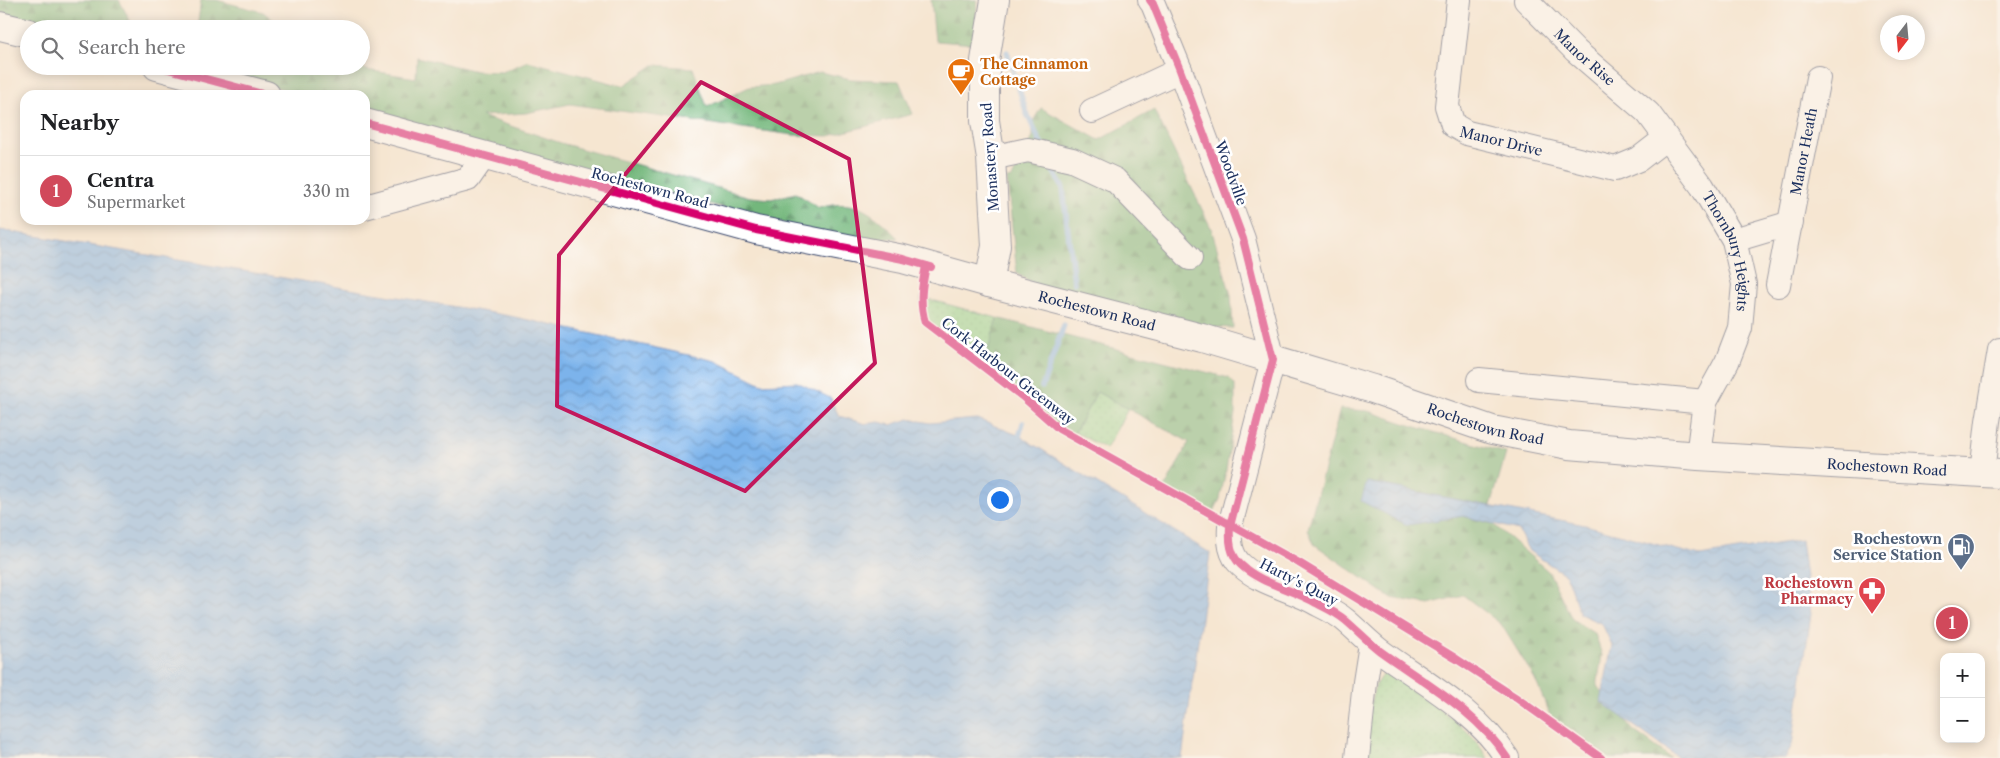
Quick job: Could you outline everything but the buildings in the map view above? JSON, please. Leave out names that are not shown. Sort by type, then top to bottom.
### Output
[{"type":"main road","name":"Monastery Road","points":[[989,284],[996,246],[990,158],[985,121],[985,61],[995,0]]},
{"type":"main road","points":[[0,26],[20,31]]},
{"type":"main road","points":[[189,75],[243,90]]},
{"type":"main road","name":"Rochestown Road","points":[[370,124],[756,230],[902,259],[989,284],[1202,338],[1373,389],[1492,430],[1569,445],[1698,456],[1991,473]]},
{"type":"street","name":"Woodville","points":[[1150,0],[1180,70],[1243,239],[1273,360]]},
{"type":"street","name":"Manor Drive","points":[[1459,0],[1447,106],[1453,125],[1467,133],[1615,169],[1639,159],[1666,138]]},
{"type":"street","name":"Manor Rise","points":[[1526,0],[1576,51],[1648,112]]},
{"type":"street","points":[[1092,111],[1180,70]]},
{"type":"street","name":"Manor Heath","points":[[1778,285],[1818,78]]},
{"type":"street","name":"Thornbury Heights","points":[[1648,112],[1702,186],[1734,240],[1744,284],[1740,328],[1727,362],[1705,402],[1698,456]]},
{"type":"street","points":[[990,158],[1031,151],[1072,160],[1115,180],[1190,258]]},
{"type":"street","points":[[370,206],[468,179],[484,156]]},
{"type":"street","points":[[1734,240],[1791,223]]},
{"type":"street","points":[[1991,473],[1988,421],[2000,350]]},
{"type":"street","name":"Harty's Quay","points":[[1273,360],[1232,518],[1229,540],[1237,560],[1242,566],[1267,580],[1314,601],[1345,620],[1371,644],[1427,682],[1480,725],[1495,740],[1507,758]]},
{"type":"street","points":[[1479,380],[1705,402]]},
{"type":"street","points":[[1357,758],[1371,644]]},
{"type":"highlighted area","points":[[701,82],[849,159],[875,363],[745,491],[557,406],[559,255]]},
{"type":"green space","points":[[0,0],[119,0],[130,20],[31,20],[0,12]]},
{"type":"green space","points":[[201,0],[216,0],[263,12],[273,20],[198,20]]},
{"type":"green space","points":[[931,0],[977,0],[975,44],[935,41]]},
{"type":"green space","points":[[417,57],[476,71],[502,72],[528,61],[623,86],[654,65],[693,68],[707,107],[749,87],[775,85],[820,72],[851,79],[899,81],[913,114],[829,136],[793,135],[570,104],[526,113],[481,116],[561,143],[750,197],[771,199],[796,193],[819,208],[832,205],[854,206],[872,215],[898,238],[862,239],[805,229],[370,114],[370,90],[286,90],[235,75],[370,75],[370,71],[416,78]]},
{"type":"green space","points":[[1041,108],[1099,140],[1154,110],[1211,228],[1231,295],[1233,328],[1192,326],[1037,285],[1017,274],[1007,179],[1012,178],[1033,137],[1033,121]]},
{"type":"green space","points":[[921,297],[997,318],[984,366],[925,322],[921,311]]},
{"type":"green space","points":[[997,318],[1229,378],[1235,385],[1235,413],[1220,499],[1212,516],[1163,488],[1189,442],[1097,392],[1072,437],[1059,429],[984,366]]},
{"type":"green space","points":[[1097,392],[1128,409],[1106,449],[1075,432]]},
{"type":"green space","points":[[1340,409],[1368,411],[1506,453],[1491,506],[1367,482],[1407,525],[1463,516],[1493,524],[1549,572],[1572,619],[1595,634],[1602,655],[1597,686],[1633,730],[1671,758],[1609,758],[1550,715],[1535,679],[1501,624],[1463,595],[1429,604],[1391,598],[1314,544],[1308,529]]},
{"type":"green space","points":[[1384,674],[1395,678],[1453,719],[1473,737],[1488,758],[1365,758],[1371,700],[1379,680]]},
{"type":"water","points":[[0,230],[510,316],[716,361],[762,384],[797,382],[832,399],[839,416],[866,424],[879,422],[891,425],[909,419],[930,423],[977,419],[1018,435],[1210,553],[1182,758],[0,758]]},
{"type":"water","points":[[1367,482],[1585,525],[1700,556],[1801,540],[1811,614],[1792,745],[1785,758],[1679,758],[1601,702],[1612,645],[1602,624],[1580,614],[1566,575],[1529,551],[1518,530],[1463,516],[1407,525],[1361,501]]},
{"type":"waterway","points":[[1007,52],[1027,114],[1042,146]]},
{"type":"waterway","points":[[1048,162],[1063,188],[1074,283]]},
{"type":"waterway","points":[[1042,387],[1064,325]]},
{"type":"waterway","points":[[1017,443],[1023,423]]},
{"type":"cycle path","points":[[1150,0],[1180,70],[1243,239],[1273,360],[1230,526],[1230,542],[1234,557],[1249,572],[1267,582],[1307,598],[1342,617],[1380,651],[1465,712],[1495,741],[1507,758]]},
{"type":"cycle path","points":[[191,75],[247,90]]},
{"type":"cycle path","points":[[370,124],[756,230],[903,259],[931,267]]},
{"type":"cycle path","name":"Cork Harbour Greenway","points":[[926,266],[922,287],[925,322],[1023,397],[1059,429],[1299,563],[1455,658],[1515,697],[1601,758]]},
{"type":"place","name":"The Cinnamon Cottage","points":[[961,96]]},
{"type":"place","name":"Rochestown Service Station","points":[[1961,571]]},
{"type":"place","name":"Rochestown Pharmacy","points":[[1872,615]]},
{"type":"place","name":"Centra","points":[[1952,623]]}]
